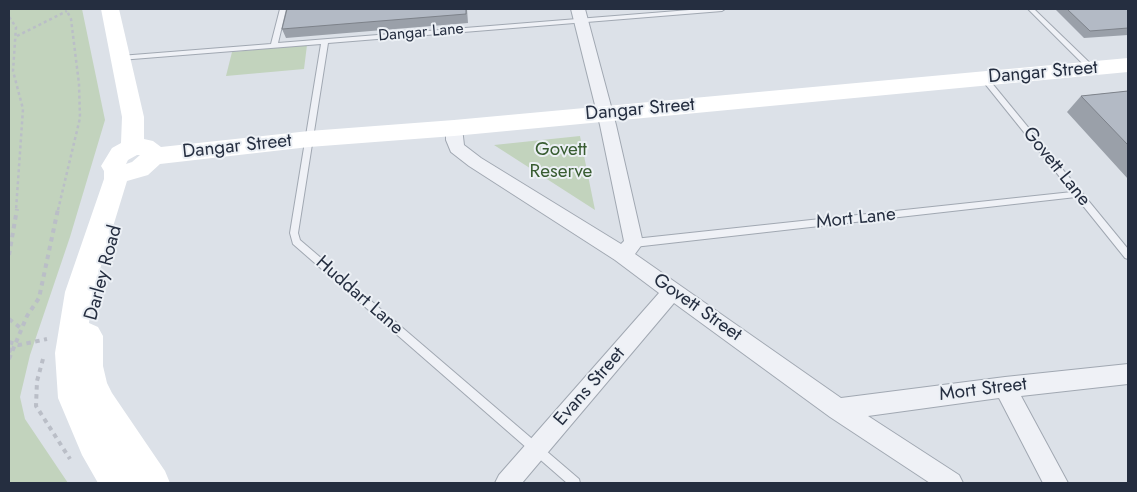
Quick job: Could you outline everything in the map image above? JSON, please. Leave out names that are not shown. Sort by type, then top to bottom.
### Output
[{"type":"main road","name":"Darley Road","points":[[110,9],[134,117],[135,161],[133,178],[94,294],[87,342],[88,366],[92,384],[101,404],[153,483]]},
{"type":"main road","name":"Dangar Street","points":[[984,78],[1128,65]]},
{"type":"main road","name":"Darley Road","points":[[117,483],[94,444],[73,398],[70,354],[79,292],[116,179],[135,161]]},
{"type":"street","points":[[579,14],[605,113],[628,249]]},
{"type":"street","name":"Dangar Street","points":[[135,161],[309,139],[454,128],[984,78]]},
{"type":"street","name":"Govett Street","points":[[454,128],[454,140],[457,148],[463,154],[628,249],[673,290],[838,409],[951,483]]},
{"type":"street","name":"Evans Street","points":[[507,483],[673,290]]},
{"type":"street","name":"Mort Street","points":[[838,409],[1005,387],[1128,374]]},
{"type":"street","points":[[1005,387],[1056,483]]},
{"type":"lane","points":[[274,45],[283,9]]},
{"type":"lane","name":"Dangar Lane","points":[[120,58],[325,41],[579,14],[722,9]]},
{"type":"lane","points":[[1030,9],[1091,68]]},
{"type":"lane","name":"Huddart Lane","points":[[325,41],[294,233],[296,242],[575,483]]},
{"type":"lane","name":"Govett Lane","points":[[984,78],[1128,255]]},
{"type":"lane","name":"Mort Lane","points":[[628,249],[1078,194]]},
{"type":"path","points":[[9,359],[22,329],[39,298],[80,118],[79,84],[71,19],[66,10],[17,36]]},
{"type":"path","points":[[9,17],[16,27],[17,36],[13,70],[24,109],[17,207],[9,255]]},
{"type":"path","points":[[9,319],[22,329]]},
{"type":"path","points":[[9,342],[19,345],[49,339]]},
{"type":"path","points":[[9,352],[16,344]]},
{"type":"green space","points":[[9,9],[82,9],[105,120],[70,237],[30,355],[20,397],[25,419],[68,483],[9,483]]},
{"type":"green space","points":[[307,45],[304,69],[226,76],[232,52]]},
{"type":"green space","name":"Govett Reserve","points":[[580,136],[595,210],[494,145]]},
{"type":"building","points":[[287,9],[466,9],[466,14],[282,29]]},
{"type":"building","points":[[1067,9],[1128,9],[1128,28],[1090,31]]},
{"type":"building","points":[[1128,91],[1128,145],[1081,96]]}]
